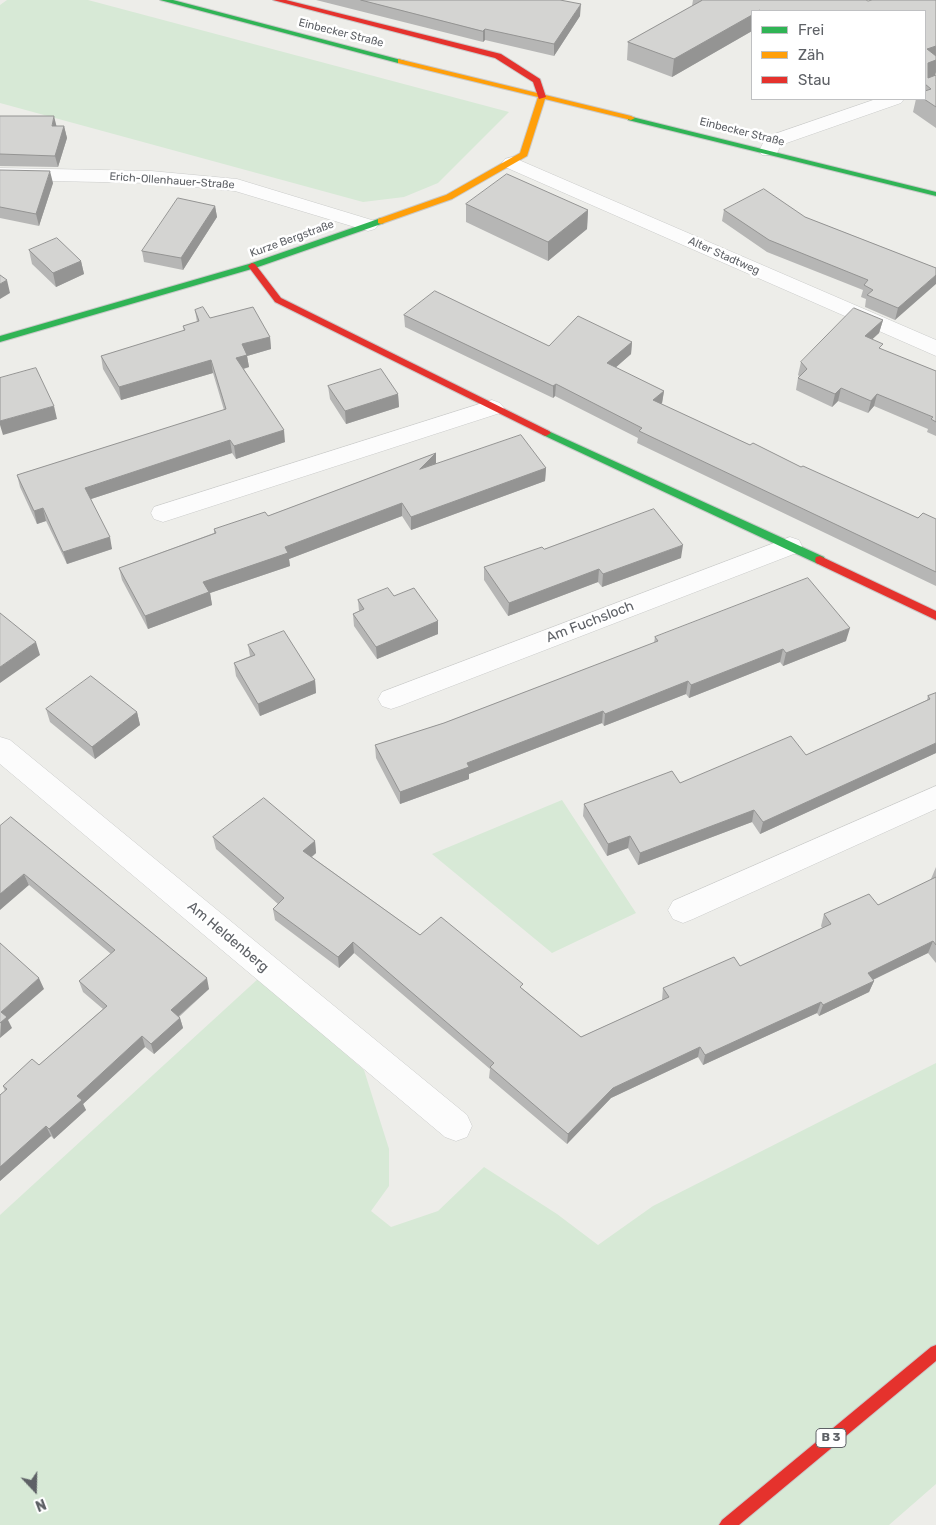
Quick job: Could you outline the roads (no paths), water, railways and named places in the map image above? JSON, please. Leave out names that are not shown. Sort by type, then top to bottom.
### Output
[{"type":"street","name":"Einbecker Straße","points":[[164,0],[542,97],[936,194]]},
{"type":"street","name":"Einbecker Straße","points":[[277,0],[498,56],[537,81],[542,97]]},
{"type":"street","name":"Kurze Bergstraße","points":[[0,339],[252,266],[449,197],[512,163],[524,154],[542,97]]},
{"type":"street","points":[[769,152],[773,141],[891,100]]},
{"type":"street","name":"Alter Stadtweg","points":[[512,163],[936,349]]},
{"type":"street","name":"Erich-Ollenhauer-Straße","points":[[0,174],[151,177],[237,185],[368,225]]},
{"type":"street","points":[[252,266],[278,300],[492,408],[936,616]]},
{"type":"street","points":[[163,513],[492,408]]},
{"type":"street","name":"Am Fuchsloch","points":[[391,699],[790,546]]},
{"type":"street","name":"Am Heldenberg","points":[[0,748],[456,1126]]},
{"type":"street","points":[[683,910],[936,796]]},
{"type":"street","name":"B 3","points":[[727,1525],[936,1352]]}]
